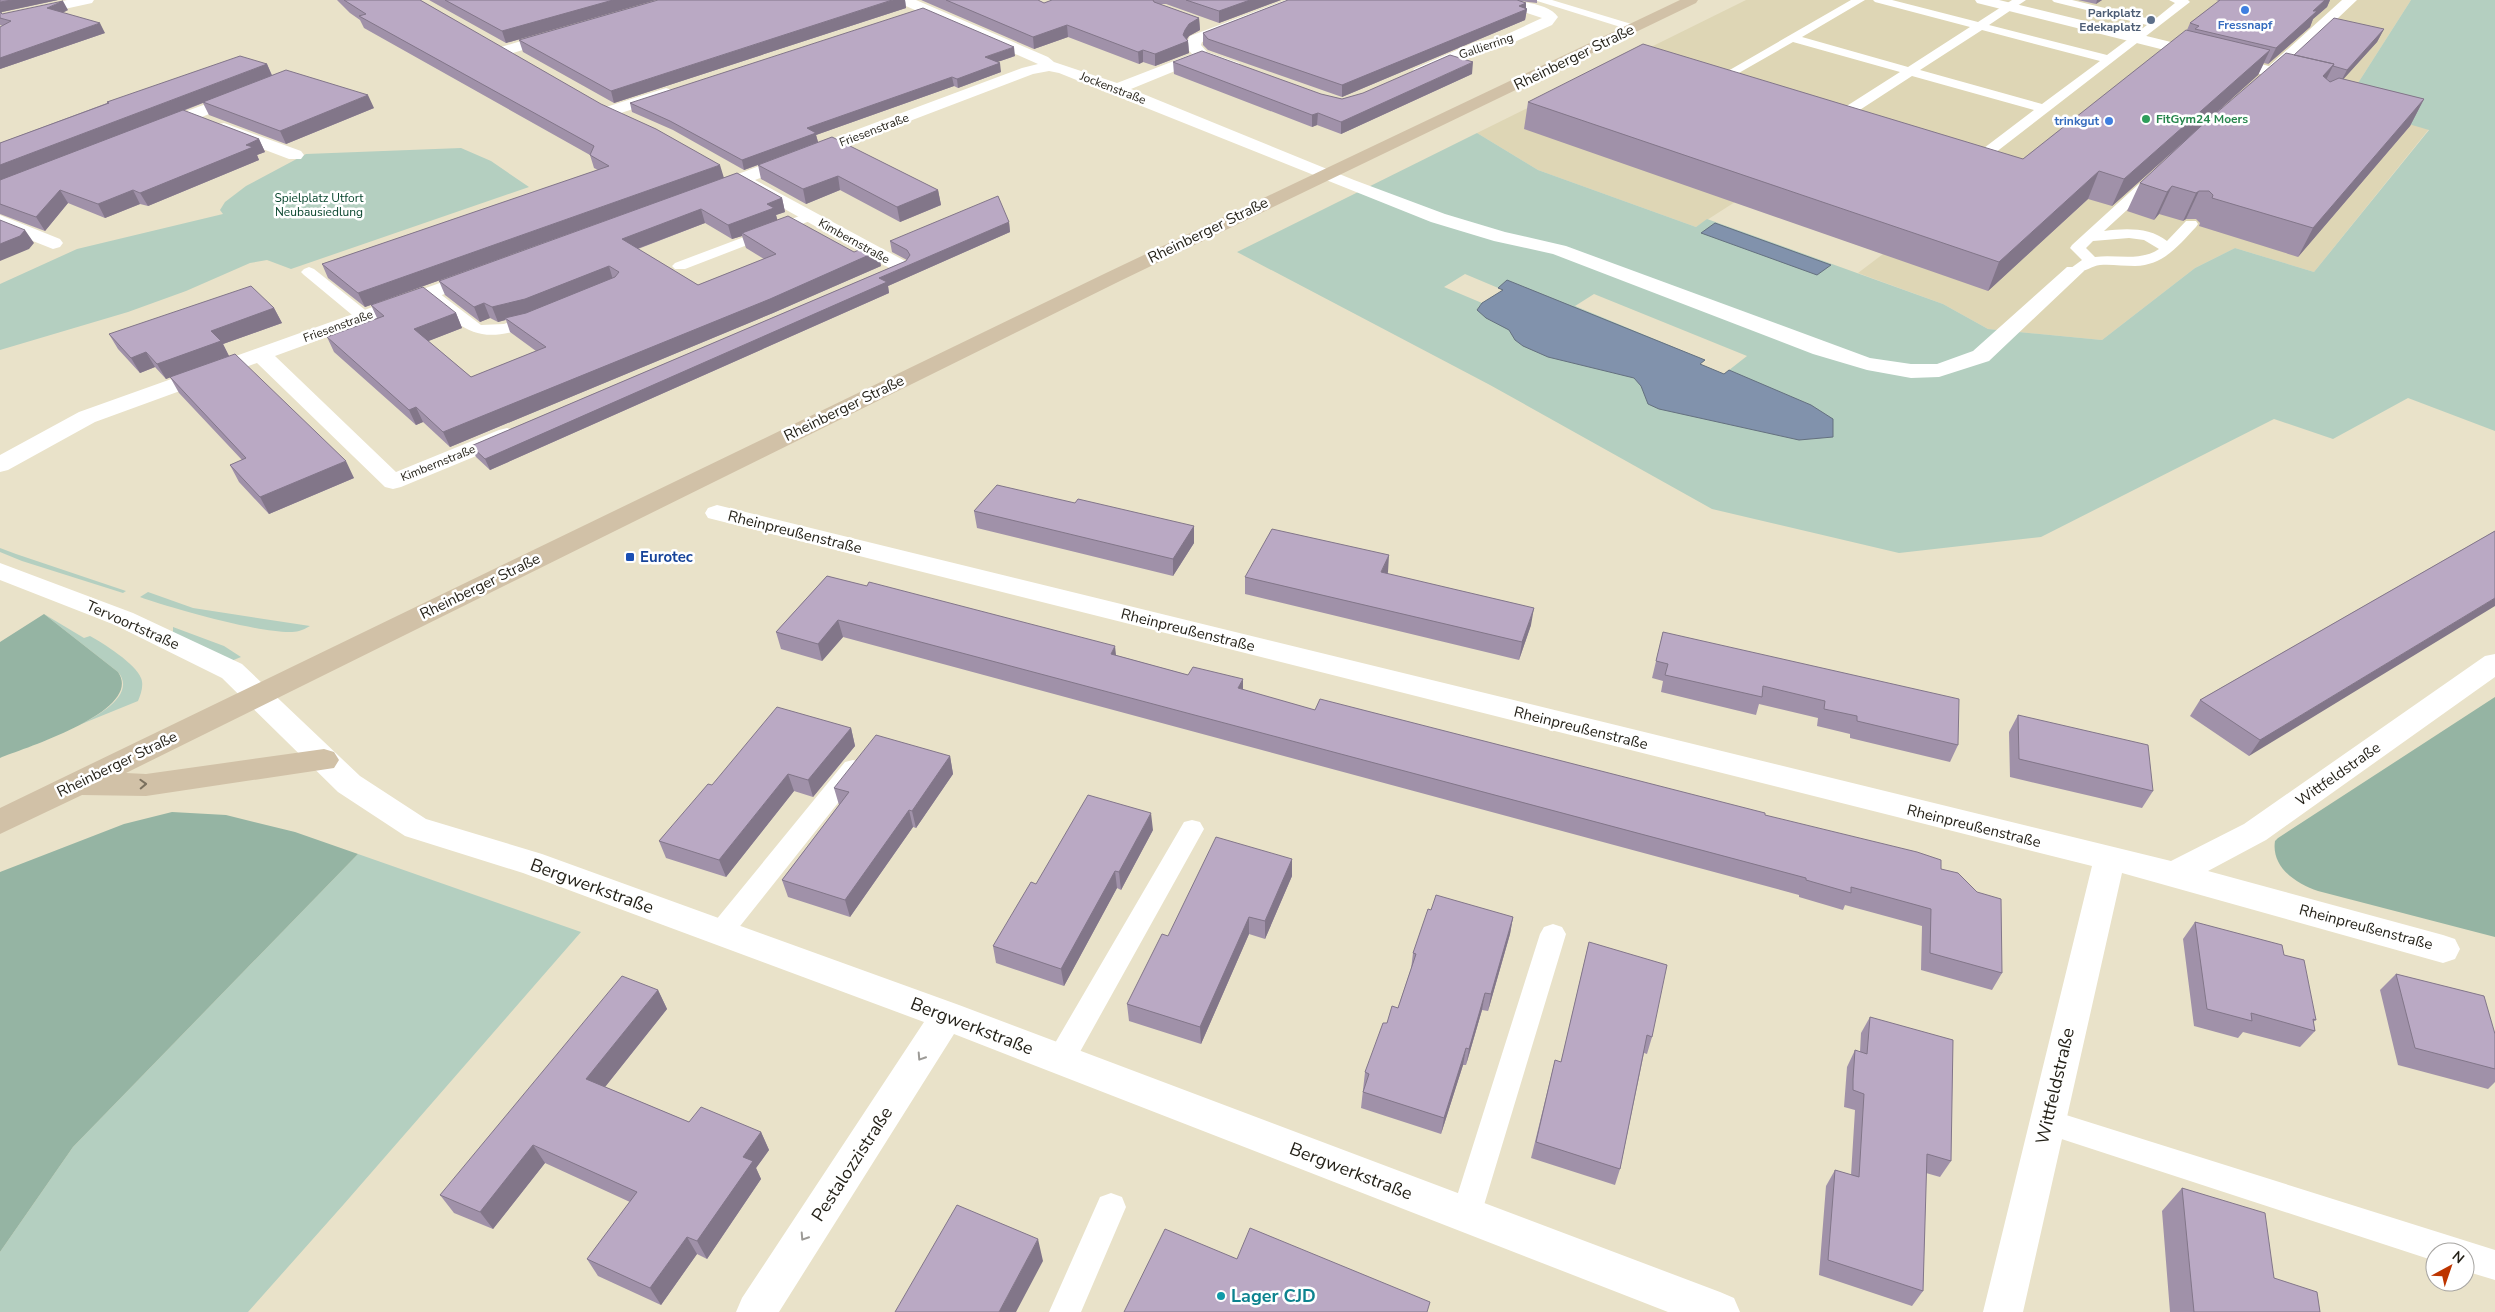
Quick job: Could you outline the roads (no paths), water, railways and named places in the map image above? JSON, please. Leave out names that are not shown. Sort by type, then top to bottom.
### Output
[{"type":"main road","name":"Rheinberger Straße","points":[[0,822],[255,695],[1324,174],[1691,0]]},
{"type":"main road","points":[[76,784],[146,784],[324,760]]},
{"type":"street","points":[[43,0],[15,15],[88,0]]},
{"type":"street","points":[[1246,71],[1202,55],[1193,46],[1196,39],[1299,0]]},
{"type":"street","name":"Gallierring","points":[[1409,77],[1480,45],[1505,41],[1547,22],[1551,17],[1502,0]]},
{"type":"street","points":[[1982,0],[2015,4],[2136,38],[2272,72],[2350,0]]},
{"type":"street","name":"Jockenstraße","points":[[905,7],[924,9],[1043,60],[1049,66],[1063,69],[1117,90],[1438,218],[1501,237],[1559,250],[1609,267],[1821,349],[1867,364],[1911,371],[1939,370],[1981,356],[2074,271]]},
{"type":"street","points":[[1194,21],[1219,30]]},
{"type":"street","points":[[522,59],[500,46],[570,32]]},
{"type":"street","points":[[1117,90],[1202,55]]},
{"type":"street","name":"Friesenstraße","points":[[696,196],[733,174],[849,147],[1028,71],[1049,66]]},
{"type":"street","points":[[612,111],[678,89]]},
{"type":"street","points":[[142,134],[256,90]]},
{"type":"street","points":[[596,101],[630,119]]},
{"type":"street","points":[[190,116],[295,155]]},
{"type":"street","name":"Kimbernstraße","points":[[733,174],[900,266],[874,277]]},
{"type":"street","points":[[0,220],[53,243]]},
{"type":"street","name":"Friesenstraße","points":[[0,465],[87,417],[494,269]]},
{"type":"street","name":"Kimbernstraße","points":[[260,354],[393,482],[524,428]]},
{"type":"street","name":"Rheinpreußenstraße","points":[[717,513],[2108,860],[2174,874],[2443,949]]},
{"type":"street","name":"Tervoortstraße","points":[[0,571],[124,619],[232,671],[255,695]]},
{"type":"street","name":"Wittfeldstraße","points":[[2174,874],[2255,832],[2495,663]]},
{"type":"street","name":"Bergwerkstraße","points":[[255,695],[349,784],[416,828],[531,864],[947,1016],[1720,1312]]},
{"type":"street","name":"Wittfeldstraße","points":[[2003,1312],[2108,860]]},
{"type":"street","name":"Pestalozzistraße","points":[[756,1312],[947,1016]]},
{"type":"lane","points":[[1540,0],[1634,28]]},
{"type":"lane","points":[[1761,86],[1727,75],[1859,0]]},
{"type":"lane","points":[[1879,0],[2108,59]]},
{"type":"lane","points":[[2058,0],[2156,24]]},
{"type":"lane","points":[[1951,142],[1986,153],[2184,2],[2175,0]]},
{"type":"lane","points":[[1864,117],[1843,110],[1911,71],[2015,4]]},
{"type":"lane","points":[[1792,38],[2044,108]]},
{"type":"lane","points":[[2260,82],[2272,72],[2290,76]]},
{"type":"lane","points":[[2090,261],[2077,248],[2166,166]]},
{"type":"lane","points":[[680,266],[810,216]]},
{"type":"lane","points":[[2074,271],[2090,261],[2158,256],[2191,224]]},
{"type":"lane","points":[[2087,238],[2110,234],[2141,235],[2162,242],[2167,248]]},
{"type":"lane","points":[[309,272],[363,316]]},
{"type":"lane","points":[[430,292],[476,329],[484,331],[511,327],[550,312]]},
{"type":"lane","points":[[720,933],[870,747]]},
{"type":"lane","points":[[1061,1060],[1192,828]]},
{"type":"lane","points":[[1466,1215],[1553,934]]},
{"type":"lane","points":[[2047,1122],[2425,1243]]},
{"type":"lane","points":[[1064,1312],[1111,1207]]},
{"type":"lane","points":[[2475,1259],[2495,1266]]},
{"type":"water","points":[[1715,223],[1831,265],[1817,275],[1701,233]]},
{"type":"water","points":[[1507,280],[1705,360],[1700,364],[1724,374],[1729,370],[1811,405],[1833,419],[1833,437],[1799,440],[1659,409],[1648,404],[1641,386],[1634,378],[1548,357],[1523,346],[1515,340],[1509,330],[1486,318],[1477,310],[1482,303],[1503,290],[1498,288]]},
{"type":"place","name":"Fressnapf","points":[[2245,10]]},
{"type":"place","name":"Parkplatz Edekaplatz","points":[[2151,20]]},
{"type":"place","name":"FitGym24 Moers","points":[[2146,119]]},
{"type":"place","name":"trinkgut","points":[[2109,121]]},
{"type":"place","name":"Eurotec","points":[[630,557]]},
{"type":"place","name":"Lager CJD","points":[[1221,1296]]},
{"type":"park label","name":"Spielplatz Utfort Neubausiedlung","points":[[319,205]]}]
